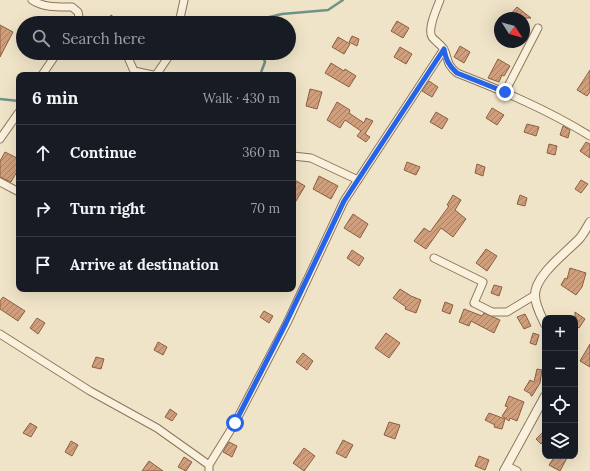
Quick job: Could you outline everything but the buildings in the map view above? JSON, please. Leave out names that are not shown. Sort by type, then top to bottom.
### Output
[{"type":"street","points":[[32,0],[49,6],[72,7],[78,12],[79,16]]},
{"type":"street","points":[[181,16],[184,0]]},
{"type":"street","points":[[440,0],[430,29],[431,36],[444,49],[446,60],[450,67],[457,73],[505,92],[590,136]]},
{"type":"street","points":[[505,92],[538,28]]},
{"type":"street","points":[[0,334],[90,391],[157,428],[209,468],[235,423],[286,323],[344,201],[444,49]]},
{"type":"street","points":[[44,72],[52,60]]},
{"type":"street","points":[[129,60],[134,71],[139,72]]},
{"type":"street","points":[[157,72],[166,60]]},
{"type":"street","points":[[0,139],[16,116]]},
{"type":"street","points":[[296,156],[311,158],[358,180]]},
{"type":"street","points":[[0,182],[16,190]]},
{"type":"street","points":[[542,317],[535,295],[539,281],[581,236],[590,222]]},
{"type":"street","points":[[434,258],[483,282],[474,303],[492,312],[507,312],[535,295]]},
{"type":"street","points":[[517,471],[505,469],[542,401]]},
{"type":"waterway","points":[[274,16],[328,10],[343,0]]},
{"type":"waterway","points":[[261,72],[264,60]]},
{"type":"waterway","points":[[0,99],[16,101]]},
{"type":"route","points":[[235,423],[286,323],[344,201],[444,49],[446,60],[450,67],[457,73],[505,92]]}]
